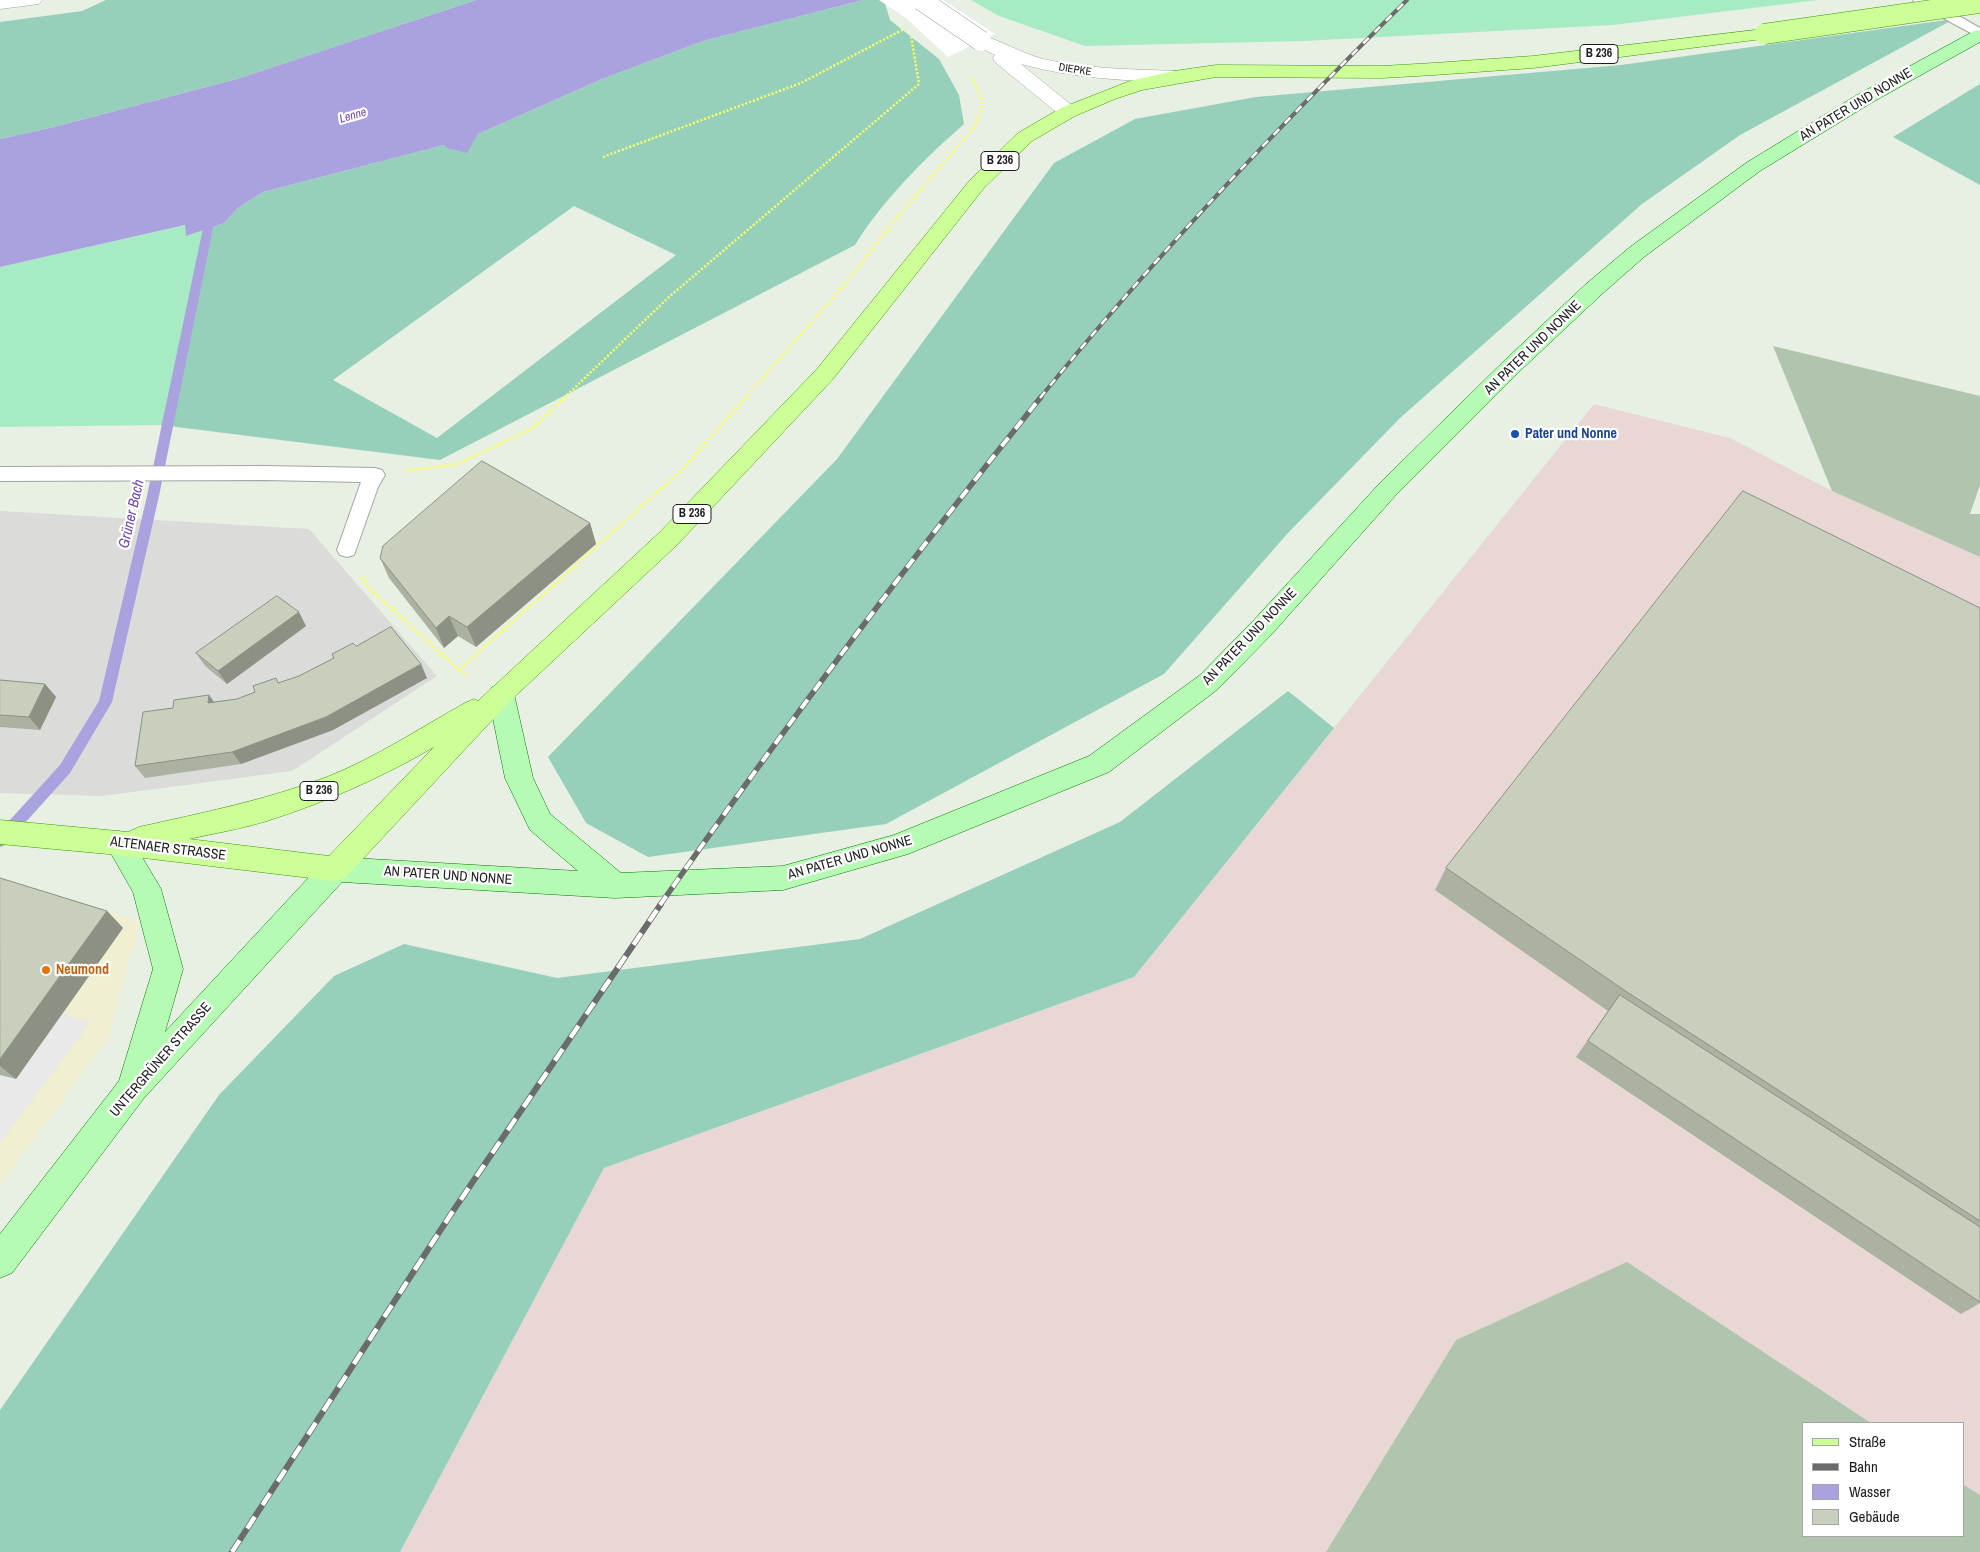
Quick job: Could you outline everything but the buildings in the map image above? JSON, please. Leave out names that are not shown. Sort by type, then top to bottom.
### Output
[{"type":"main road","name":"B 236","points":[[335,869],[501,694],[669,538],[826,374],[977,184],[1025,137],[1068,112],[1108,95],[1174,77],[1216,71],[1382,72],[1532,62],[1764,34],[1980,3]]},
{"type":"main road","name":"AN PATER UND NONNE","points":[[335,869],[615,886],[783,878],[898,846],[1099,764],[1209,682],[1262,628],[1387,490],[1514,364],[1594,289],[1638,252],[1753,167],[1864,98],[1980,34]]},
{"type":"main road","name":"B 236","points":[[119,843],[265,810],[338,784],[390,759],[501,694]]},
{"type":"main road","points":[[501,694],[519,778],[540,822],[615,886]]},
{"type":"main road","name":"ALTENAER STRASSE","points":[[12,833],[119,843],[335,869]]},
{"type":"main road","points":[[119,843],[147,889],[168,969],[133,1088]]},
{"type":"main road","name":"UNTERGRÜNER STRASSE","points":[[0,1261],[133,1088],[335,869]]},
{"type":"street","points":[[0,4],[33,0]]},
{"type":"street","name":"DIEPKE","points":[[921,0],[981,41],[1068,112]]},
{"type":"street","name":"DIEPKE","points":[[981,41],[1021,59],[1060,68],[1104,74],[1174,77]]},
{"type":"lane","points":[[1920,0],[1980,34]]},
{"type":"lane","points":[[0,474],[265,473],[375,476]]},
{"type":"lane","points":[[347,550],[368,487],[375,476]]},
{"type":"path","points":[[375,476],[458,464],[533,428],[669,297],[919,84],[909,27],[801,83],[603,157]]},
{"type":"path","points":[[347,550],[369,588],[459,670],[683,469],[840,290],[895,220],[975,126],[983,103],[967,68]]},
{"type":"shaded area","points":[[1773,346],[1980,396],[1980,485],[1970,514],[1980,514],[1980,557],[1832,491]]},
{"type":"shaded area","points":[[1594,404],[1730,438],[1832,491],[1980,557],[1980,1495],[1965,1486],[1965,1422],[1869,1422],[1627,1263],[1456,1340],[1326,1552],[400,1552],[604,1168],[1134,977]]},
{"type":"shaded area","points":[[0,511],[309,529],[437,676],[292,771],[102,796],[0,793]]},
{"type":"shaded area","points":[[0,885],[118,914],[140,922],[108,1039],[0,1185]]},
{"type":"shaded area","points":[[63,1013],[90,1023],[0,1143],[0,1075]]},
{"type":"shaded area","points":[[1627,1262],[1869,1422],[1802,1422],[1802,1537],[1965,1537],[1965,1486],[1980,1495],[1980,1552],[1326,1552],[1456,1340]]},
{"type":"green space","points":[[106,0],[476,0],[237,79],[54,127],[0,139],[0,22],[82,11]]},
{"type":"green space","points":[[863,0],[884,0],[890,20],[939,59],[959,95],[964,124],[934,151],[891,196],[855,245],[440,460],[161,425],[208,228],[224,223],[239,207],[263,192],[444,145],[478,134],[602,79],[703,41]],"holes":[[[574,206],[676,255],[437,438],[333,380]]]},
{"type":"green space","points":[[971,0],[1818,0],[1613,25],[1303,41],[1085,46],[999,16]]},
{"type":"green space","points":[[1954,19],[1740,135],[1642,204],[1400,418],[1288,533],[1164,674],[886,824],[648,857],[586,823],[548,757],[837,459],[1054,163],[1135,119],[1256,97],[1621,65]]},
{"type":"green space","points":[[1980,84],[1980,185],[1893,137]]},
{"type":"green space","points":[[186,225],[186,236],[208,228],[161,425],[0,427],[0,267]]},
{"type":"green space","points":[[1288,691],[1334,728],[1134,977],[604,1168],[400,1552],[0,1552],[0,1410],[219,1095],[334,976],[404,944],[557,978],[860,939],[1120,822]]},
{"type":"water","name":"Lenne","points":[[476,0],[863,0],[703,41],[602,79],[478,134],[467,153],[447,148],[444,145],[263,192],[239,207],[224,223],[186,236],[185,225],[0,267],[0,139],[54,127],[237,79]]},
{"type":"pier","points":[[879,0],[943,0],[995,34],[948,57],[906,18]]},
{"type":"waterway","name":"Grüner Bach","points":[[0,841],[65,769],[105,702],[153,496],[208,228],[201,213]]},
{"type":"railway","points":[[1040,398],[1127,294],[1218,194],[1311,96],[1407,0]]},
{"type":"railway","points":[[660,905],[846,648],[1041,397]]},
{"type":"railway","points":[[232,1552],[451,1214],[661,904]]},
{"type":"place","name":"Pater und Nonne","points":[[1515,434]]},
{"type":"place","name":"Neumond","points":[[46,970]]}]
